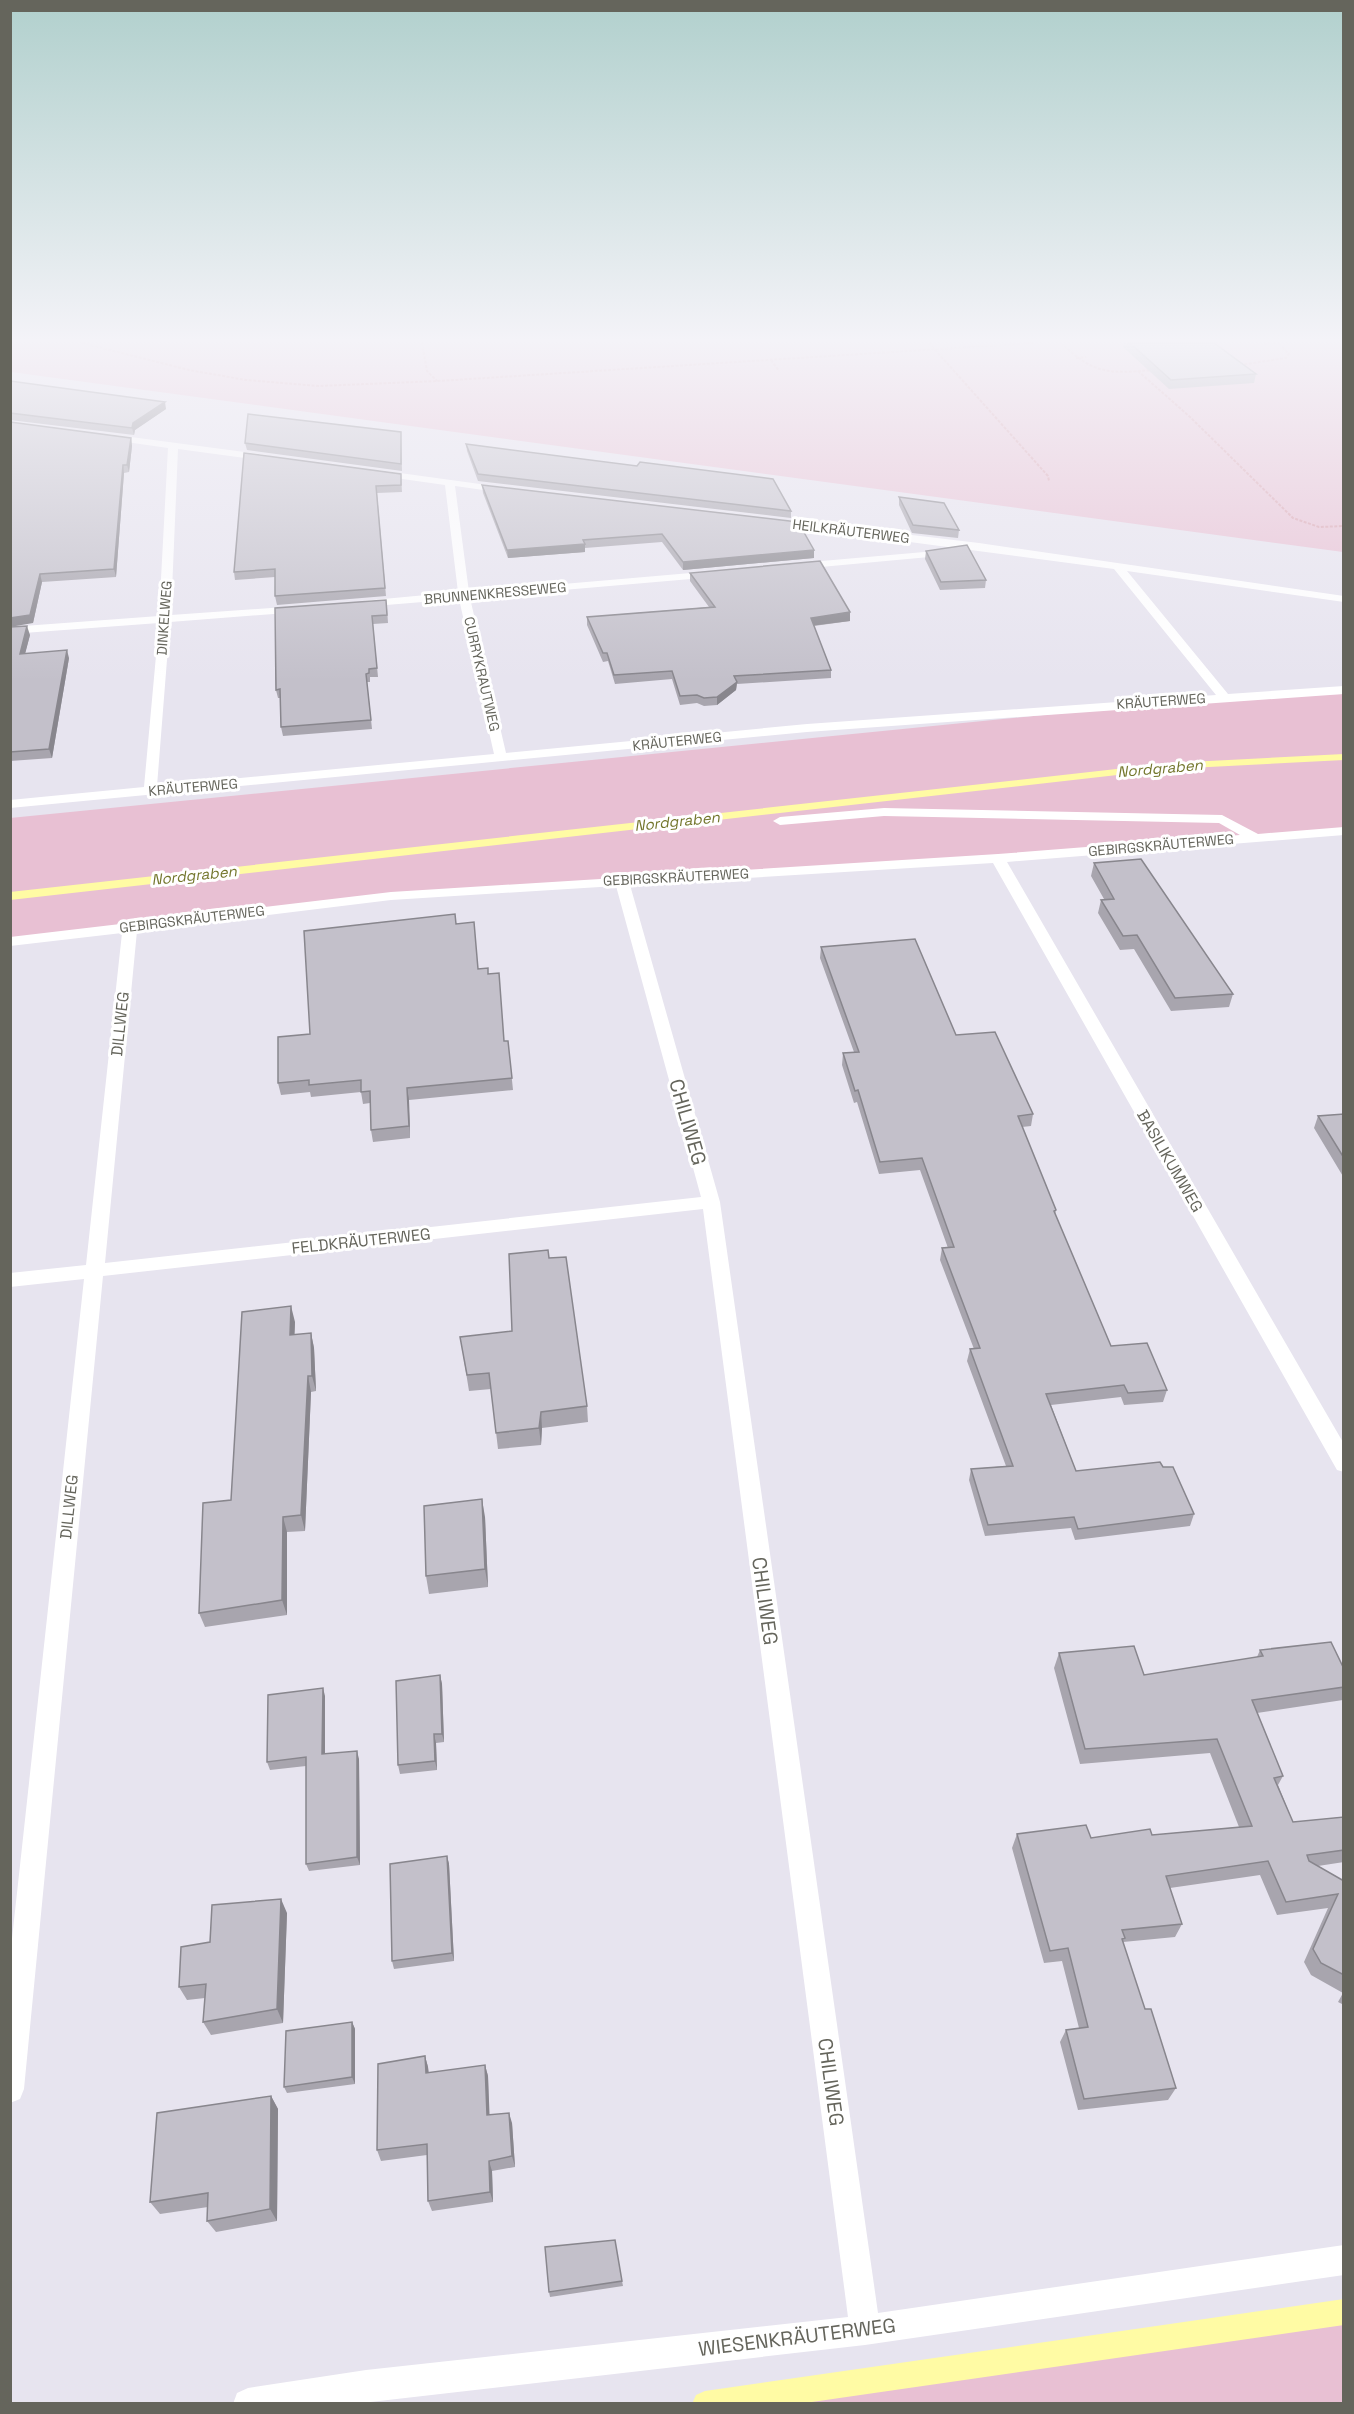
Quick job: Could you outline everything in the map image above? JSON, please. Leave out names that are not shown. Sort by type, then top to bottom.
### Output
[{"type":"lane","name":"DINKELWEG","points":[[150,790],[165,619],[173,456]]},
{"type":"lane","points":[[252,456],[277,459]]},
{"type":"lane","points":[[369,472],[520,491]]},
{"type":"lane","name":"CURRYKRAUTWEG","points":[[450,483],[464,596],[501,758]]},
{"type":"lane","name":"HEILKRÄUTERWEG","points":[[767,521],[979,546],[1344,599]]},
{"type":"lane","points":[[783,568],[949,553],[979,546]]},
{"type":"lane","points":[[1119,568],[1224,697]]},
{"type":"lane","name":"BRUNNENKRESSEWEG","points":[[349,605],[724,573]]},
{"type":"lane","points":[[10,631],[314,608]]},
{"type":"lane","name":"KRÄUTERWEG","points":[[10,804],[807,728],[1344,690]]},
{"type":"lane","points":[[780,821],[884,812],[1222,819],[1256,838]]},
{"type":"lane","name":"GEBIRGSKRÄUTERWEG","points":[[10,942],[391,896],[998,858],[1344,831]]},
{"type":"lane","name":"BASILIKUMWEG","points":[[998,858],[1344,1464]]},
{"type":"lane","name":"CHILIWEG","points":[[621,880],[711,1202],[865,2330]]},
{"type":"lane","name":"DILLWEG","points":[[10,2089],[130,926]]},
{"type":"lane","name":"FELDKRÄUTERWEG","points":[[10,1280],[711,1202]]},
{"type":"lane","name":"WIESENKRÄUTERWEG","points":[[248,2403],[366,2395],[865,2330],[1344,2260]]},
{"type":"path","points":[[1030,456],[1048,476],[1049,481]]},
{"type":"path","points":[[1229,456],[1293,518],[1319,527],[1344,526]]},
{"type":"shaded area","points":[[630,456],[1343,456],[1343,552]]},
{"type":"shaded area","points":[[1343,694],[1343,831],[391,896],[11,942],[10,818],[1224,697]]},
{"type":"shaded area","points":[[1343,2311],[1343,2403],[685,2403]]},
{"type":"building","points":[[10,456],[128,456],[127,465],[123,465],[114,569],[40,574],[30,615],[10,618]]},
{"type":"building","points":[[244,456],[264,456],[401,474],[401,485],[376,486],[385,588],[275,596],[275,569],[234,572]]},
{"type":"building","points":[[339,456],[401,456],[401,464]]},
{"type":"building","points":[[471,456],[557,456],[637,466],[640,462],[773,479],[791,511],[478,474]]},
{"type":"building","points":[[482,485],[798,522],[814,550],[683,562],[662,534],[583,540],[585,544],[507,550]]},
{"type":"building","points":[[899,497],[944,503],[959,530],[913,525]]},
{"type":"building","points":[[967,545],[986,580],[941,582],[926,551]]},
{"type":"building","points":[[820,561],[850,612],[811,618],[831,670],[734,676],[737,682],[717,697],[680,696],[672,671],[614,675],[607,653],[603,653],[587,617],[715,607],[690,573]]},
{"type":"building","points":[[386,600],[387,615],[372,616],[377,668],[369,669],[369,673],[366,674],[371,720],[281,727],[280,689],[276,690],[275,608]]},
{"type":"building","points":[[27,626],[20,654],[67,650],[49,749],[10,752],[10,627]]},
{"type":"building","points":[[1141,859],[1233,994],[1175,998],[1137,935],[1123,936],[1101,900],[1114,899],[1094,863]]},
{"type":"building","points":[[455,914],[456,924],[474,922],[478,969],[488,968],[488,974],[499,973],[504,1041],[508,1041],[512,1078],[407,1088],[409,1126],[371,1130],[370,1091],[361,1092],[361,1080],[309,1085],[309,1080],[278,1083],[278,1037],[310,1034],[304,931]]},
{"type":"building","points":[[915,939],[956,1035],[995,1032],[1033,1114],[1018,1116],[1056,1210],[1054,1211],[1111,1346],[1147,1343],[1167,1390],[1128,1393],[1124,1385],[1046,1394],[1076,1471],[1160,1462],[1163,1467],[1173,1467],[1194,1514],[1078,1529],[1074,1517],[988,1525],[971,1469],[1013,1466],[970,1349],[980,1348],[942,1248],[954,1247],[922,1158],[880,1162],[858,1090],[855,1091],[843,1053],[859,1052],[821,947]]},
{"type":"building","points":[[1344,1114],[1344,1158],[1318,1116]]},
{"type":"building","points":[[548,1250],[549,1258],[566,1257],[587,1406],[541,1412],[539,1428],[496,1433],[489,1373],[467,1375],[460,1337],[512,1331],[509,1254]]},
{"type":"building","points":[[291,1306],[290,1335],[311,1333],[312,1376],[308,1376],[301,1515],[283,1517],[282,1600],[199,1613],[203,1503],[231,1500],[242,1312]]},
{"type":"building","points":[[482,1499],[485,1569],[426,1576],[424,1506]]},
{"type":"building","points":[[1331,1642],[1344,1669],[1344,1687],[1252,1700],[1283,1776],[1274,1778],[1293,1822],[1344,1817],[1344,1850],[1307,1855],[1309,1861],[1344,1881],[1344,1975],[1321,1963],[1313,1949],[1338,1894],[1286,1902],[1268,1861],[1166,1876],[1182,1924],[1122,1930],[1125,1938],[1122,1939],[1145,2009],[1151,2009],[1176,2088],[1084,2099],[1066,2030],[1088,2027],[1068,1948],[1050,1951],[1017,1834],[1086,1825],[1091,1838],[1150,1829],[1152,1835],[1252,1826],[1217,1739],[1085,1749],[1059,1653],[1134,1646],[1144,1675],[1263,1656],[1260,1650]]},
{"type":"building","points":[[440,1675],[442,1734],[434,1734],[435,1761],[398,1765],[396,1681]]},
{"type":"building","points":[[323,1688],[322,1754],[357,1751],[357,1857],[306,1864],[306,1757],[267,1762],[268,1695]]},
{"type":"building","points":[[447,1856],[452,1953],[392,1961],[390,1864]]},
{"type":"building","points":[[281,1899],[277,2009],[203,2022],[206,1984],[179,1987],[181,1947],[210,1942],[212,1905]]},
{"type":"building","points":[[352,2022],[352,2077],[284,2087],[286,2031]]},
{"type":"building","points":[[425,2056],[426,2073],[485,2065],[487,2115],[509,2113],[512,2156],[489,2161],[490,2192],[428,2201],[427,2144],[377,2150],[378,2064]]},
{"type":"building","points":[[271,2096],[270,2209],[207,2221],[208,2193],[150,2202],[157,2113]]},
{"type":"building","points":[[615,2240],[622,2281],[549,2292],[545,2247]]},
{"type":"waterway","name":"Nordgraben","points":[[10,896],[1170,766],[1344,757]]},
{"type":"waterway","points":[[705,2404],[1344,2312]]}]
